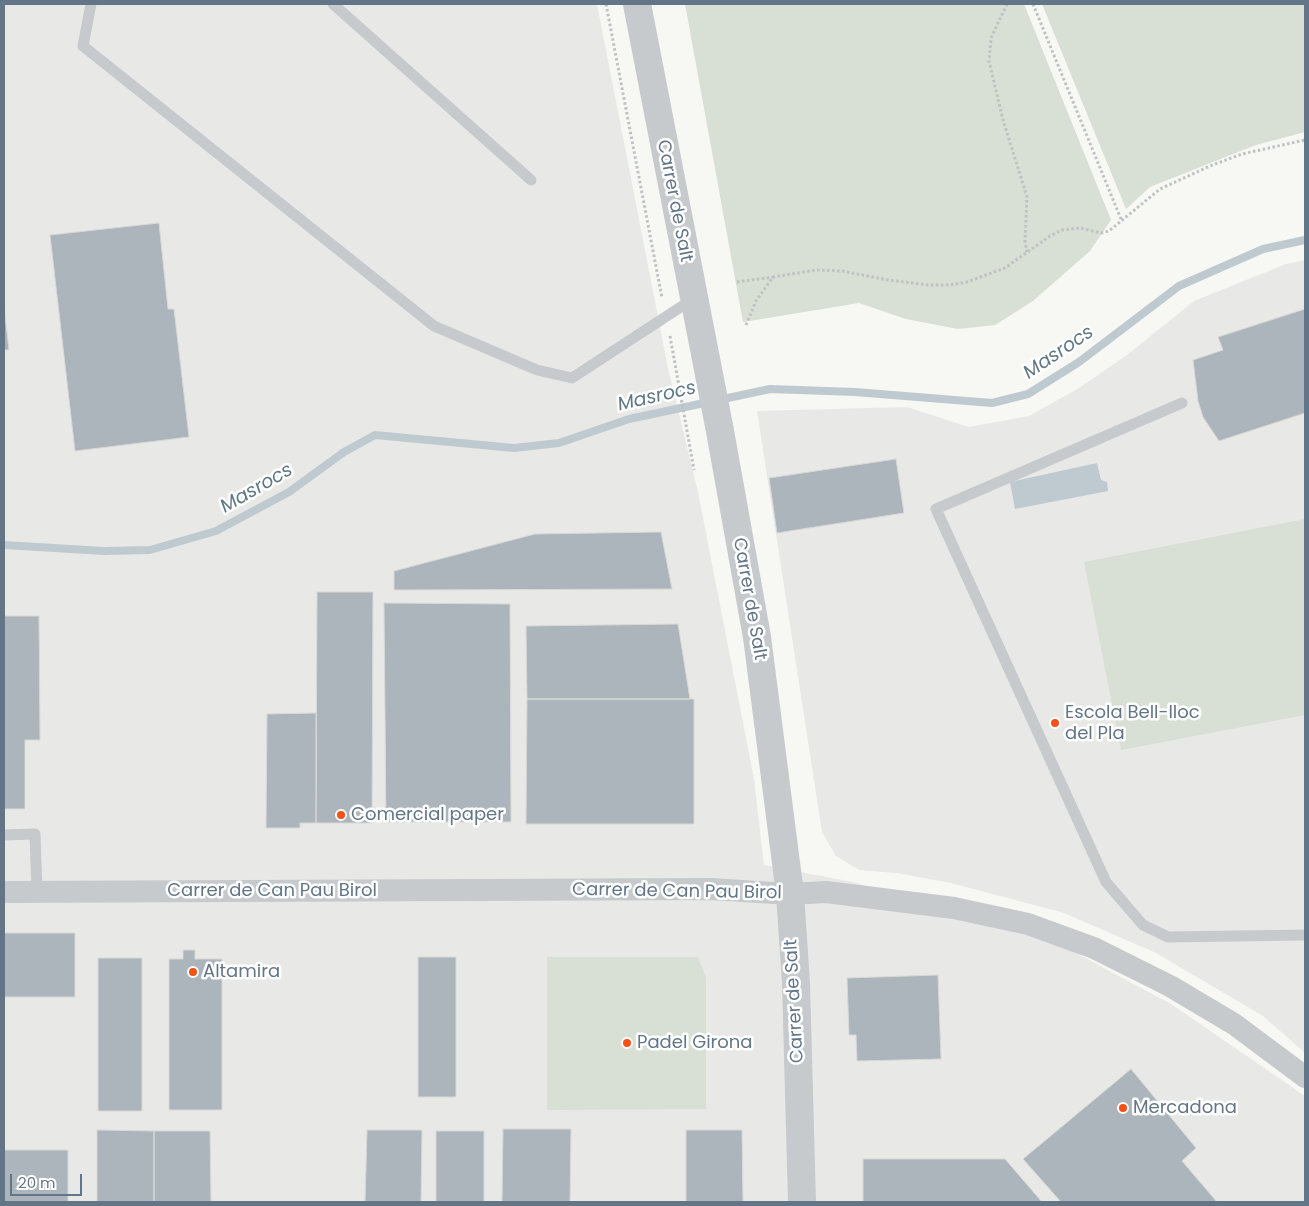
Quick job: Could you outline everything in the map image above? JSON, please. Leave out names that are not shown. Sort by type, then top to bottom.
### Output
[{"type":"street","name":"Carrer de Salt","points":[[637,4],[720,431],[757,637],[790,894],[796,983],[802,1202]]},
{"type":"street","name":"Carrer de Can Pau Birol","points":[[4,892],[711,890],[790,894],[826,892],[954,908],[1028,924],[1094,948],[1170,986],[1234,1024],[1305,1077]]},
{"type":"lane","points":[[91,4],[84,46],[434,326],[537,370],[572,378],[693,299]]},
{"type":"lane","points":[[333,4],[531,180]]},
{"type":"lane","points":[[1182,403],[936,509],[1106,882],[1143,925],[1168,937],[1305,935]]},
{"type":"lane","points":[[4,835],[35,834],[37,892]]},
{"type":"path","name":"Carrer de Salt","points":[[606,4],[694,470]]},
{"type":"path","points":[[1008,4],[991,38],[989,61],[1000,108],[1027,197],[1025,241],[1027,252]]},
{"type":"path","points":[[1033,4],[1121,219]]},
{"type":"path","points":[[737,282],[816,270],[842,271],[888,280],[950,285],[987,276],[1005,268],[1062,230],[1080,228],[1101,233],[1109,231],[1121,219],[1160,189],[1210,166],[1242,154],[1305,140]]},
{"type":"path","points":[[746,325],[756,301],[773,277]]},
{"type":"shaded area","points":[[4,4],[597,4],[668,368],[698,492],[754,779],[764,865],[853,882],[1048,938],[1171,1004],[1305,1096],[1305,1202],[4,1202]]},
{"type":"shaded area","points":[[685,4],[1024,4],[1111,220],[1090,251],[1033,301],[995,325],[958,329],[906,319],[859,303],[743,322]]},
{"type":"shaded area","points":[[1042,4],[1305,4],[1305,132],[1256,145],[1150,187],[1126,209]]},
{"type":"shaded area","name":"Escola Bell-lloc del Pla","points":[[1305,260],[1305,1053],[1263,1016],[1156,953],[1064,913],[951,883],[896,873],[859,870],[836,856],[822,832],[757,411],[907,407],[969,427],[1029,416],[1079,388],[1127,355],[1194,301],[1286,264]]},
{"type":"shaded area","points":[[1097,463],[1101,480],[1107,482],[1108,491],[1015,509],[1010,482]]},
{"type":"shaded area","points":[[1305,519],[1305,715],[1121,750],[1084,562]]},
{"type":"shaded area","name":"Padel Girona","points":[[547,957],[698,957],[706,978],[706,1109],[547,1110]]},
{"type":"building","points":[[159,223],[168,309],[174,309],[189,437],[75,451],[50,235]]},
{"type":"building","points":[[4,307],[9,350],[4,350]]},
{"type":"building","points":[[1305,309],[1305,413],[1219,441],[1203,417],[1198,401],[1193,360],[1223,350],[1218,337]]},
{"type":"building","points":[[896,459],[904,513],[777,533],[769,478]]},
{"type":"building","points":[[661,532],[672,589],[394,590],[394,571],[535,534]]},
{"type":"building","points":[[317,592],[373,592],[372,823],[316,823]]},
{"type":"building","points":[[384,603],[510,604],[511,822],[386,822]]},
{"type":"building","points":[[4,616],[39,616],[40,740],[25,740],[25,809],[4,809]]},
{"type":"building","points":[[678,624],[690,699],[527,699],[526,626]]},
{"type":"building","points":[[527,699],[694,699],[694,824],[526,824]]},
{"type":"building","points":[[316,713],[316,823],[300,823],[300,828],[266,828],[267,714]]},
{"type":"building","points":[[4,933],[75,933],[75,997],[4,997]]},
{"type":"building","points":[[183,950],[195,950],[195,959],[222,959],[222,1110],[169,1110],[169,959],[183,959]]},
{"type":"building","points":[[418,957],[456,957],[456,1097],[418,1097]]},
{"type":"building","points":[[98,958],[142,958],[142,1111],[98,1111]]},
{"type":"building","points":[[938,975],[941,1059],[857,1061],[856,1035],[849,1035],[847,978]]},
{"type":"building","name":"Mercadona","points":[[1131,1069],[1196,1148],[1182,1161],[1217,1202],[1061,1202],[1023,1159]]},
{"type":"building","points":[[503,1129],[571,1129],[570,1202],[502,1202]]},
{"type":"building","points":[[97,1130],[154,1131],[154,1202],[97,1202]]},
{"type":"building","points":[[367,1130],[422,1130],[421,1202],[365,1202]]},
{"type":"building","points":[[686,1130],[742,1130],[743,1202],[686,1202]]},
{"type":"building","points":[[154,1131],[210,1131],[211,1202],[154,1202]]},
{"type":"building","points":[[436,1131],[484,1131],[484,1202],[436,1202]]},
{"type":"building","points":[[4,1150],[68,1150],[68,1202],[4,1202]]},
{"type":"building","points":[[863,1159],[1005,1159],[1042,1202],[863,1202]]},
{"type":"waterway","name":"Masrocs","points":[[4,545],[104,551],[150,550],[216,531],[289,492],[344,452],[375,435],[514,448],[559,443],[629,419],[770,389],[855,392],[992,403],[1028,394],[1079,362],[1179,286],[1263,249],[1305,240]]},
{"type":"place","name":"Escola Bell-lloc del Pla","points":[[1055,723]]},
{"type":"place","name":"Comercial paper","points":[[341,815]]},
{"type":"place","name":"Altamira","points":[[193,972]]},
{"type":"place","name":"Padel Girona","points":[[627,1043]]},
{"type":"place","name":"Mercadona","points":[[1123,1108]]}]
